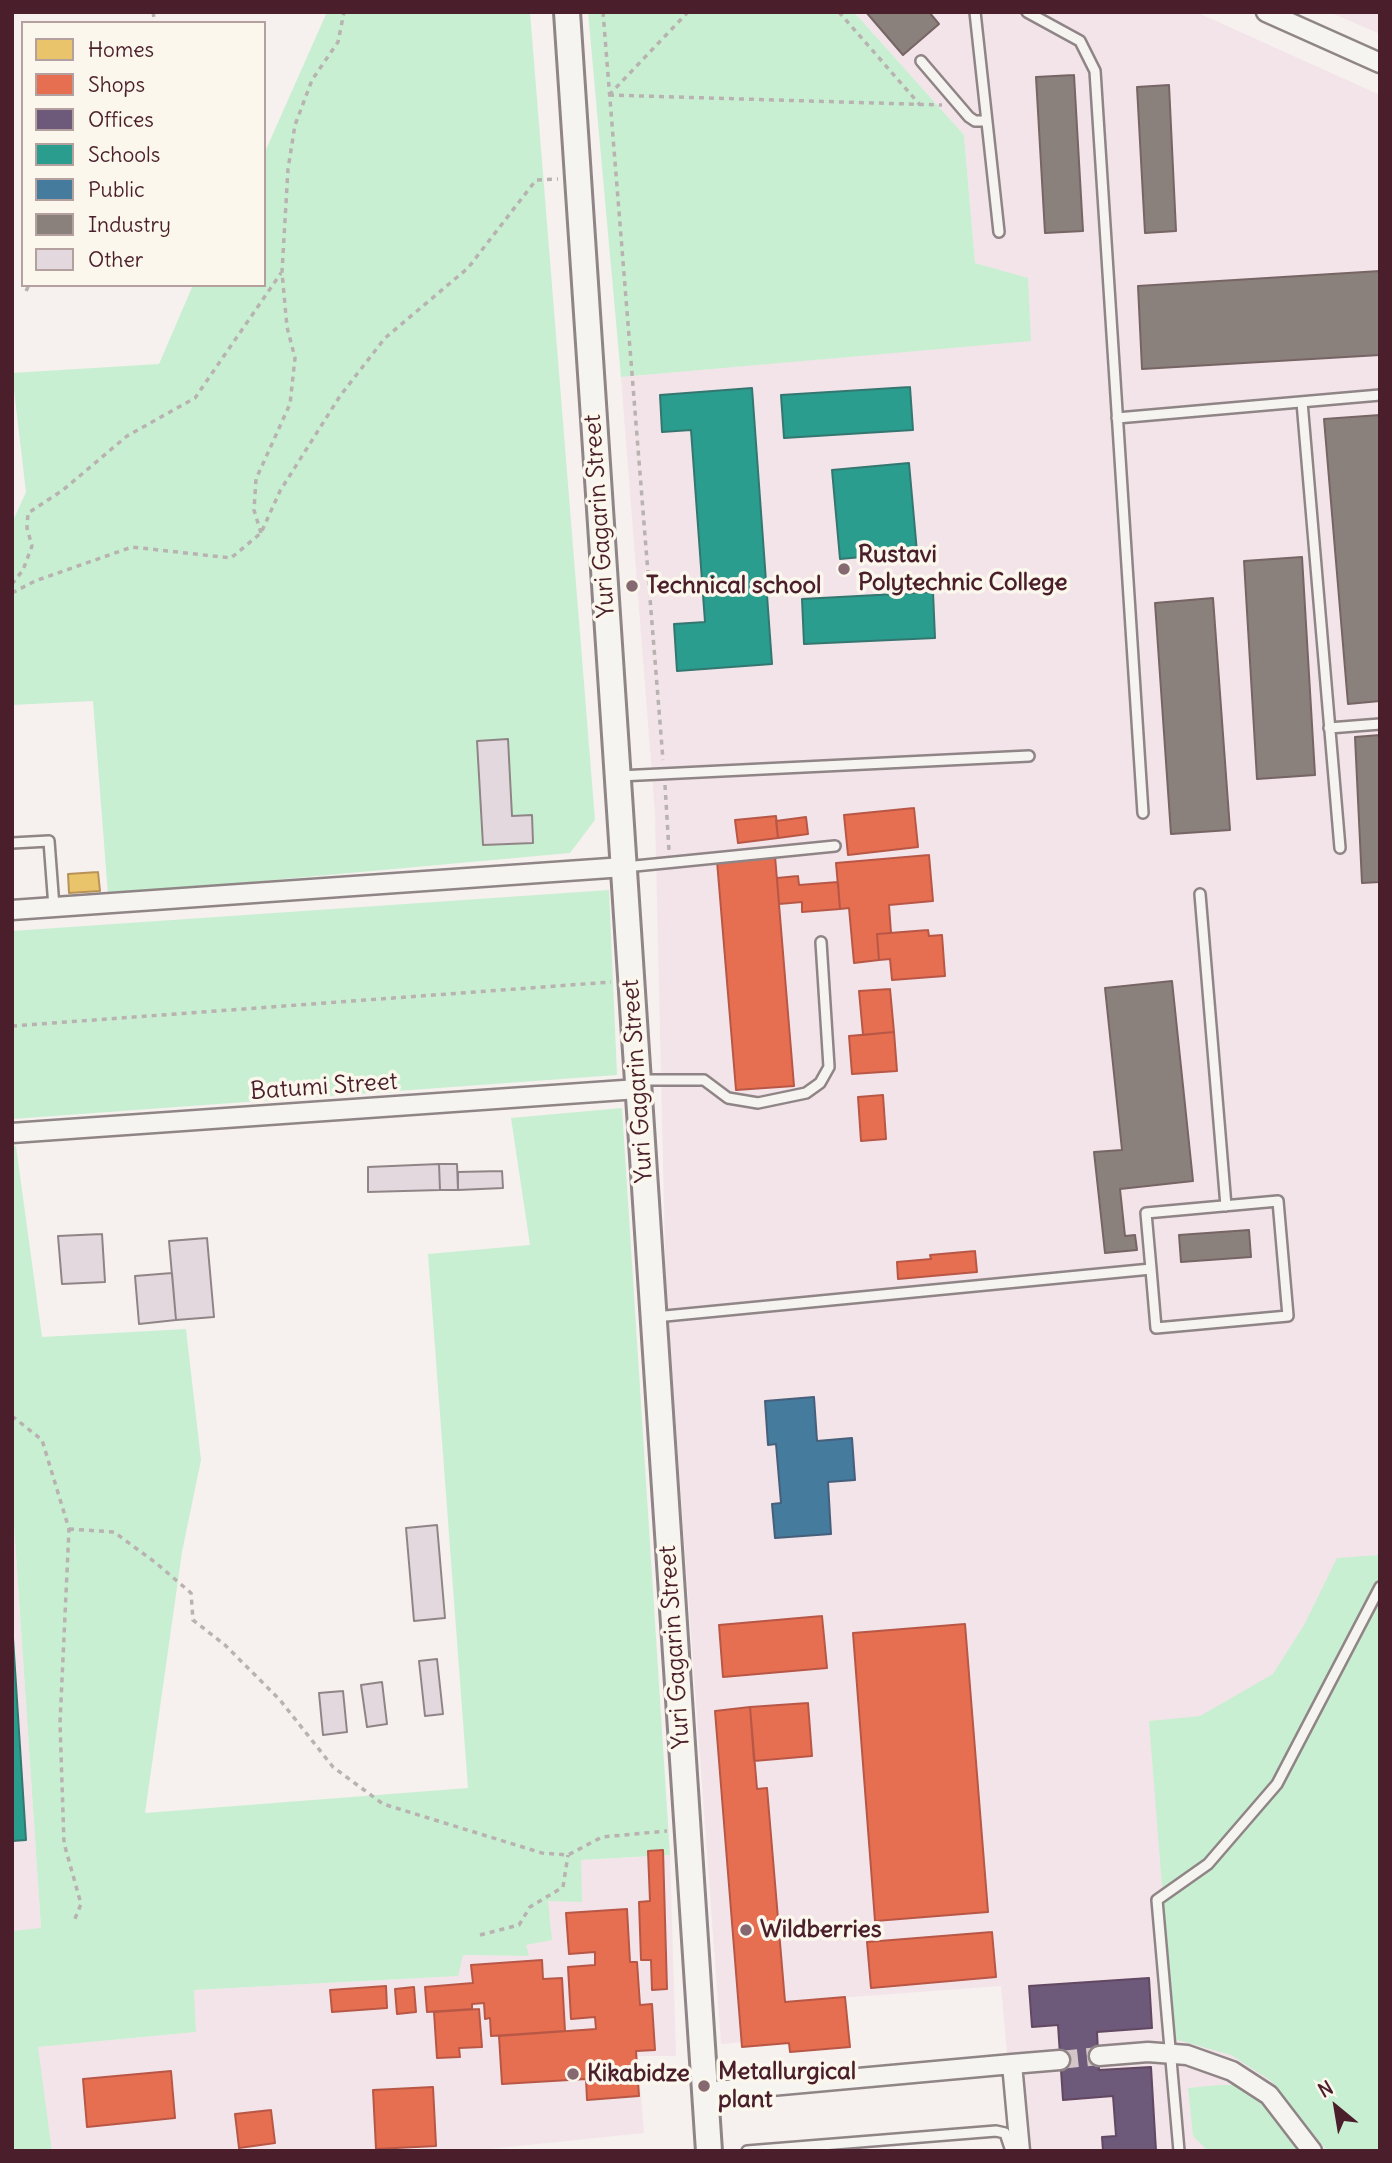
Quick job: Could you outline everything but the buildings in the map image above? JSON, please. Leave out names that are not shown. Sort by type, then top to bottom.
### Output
[{"type":"street","name":"Yuri Gagarin Street","points":[[567,12],[709,2151]]},
{"type":"street","points":[[1266,12],[1380,62]]},
{"type":"street","points":[[12,910],[624,867]]},
{"type":"street","name":"Batumi Street","points":[[12,1133],[638,1085]]},
{"type":"street","points":[[1099,2056],[1148,2052],[1187,2055],[1232,2071],[1269,2095],[1312,2151]]},
{"type":"street","points":[[705,2092],[1060,2060]]},
{"type":"street","points":[[1012,2064],[1020,2151]]},
{"type":"lane","points":[[975,12],[999,232]]},
{"type":"lane","points":[[1027,12],[1080,41],[1095,71],[1143,813]]},
{"type":"lane","points":[[920,61],[975,121],[987,121]]},
{"type":"lane","points":[[1117,418],[1380,395]]},
{"type":"lane","points":[[1302,402],[1340,848]]},
{"type":"lane","points":[[1329,728],[1380,723]]},
{"type":"lane","points":[[618,776],[1029,756]]},
{"type":"lane","points":[[12,843],[49,841],[54,907]]},
{"type":"lane","points":[[624,867],[835,846]]},
{"type":"lane","points":[[1200,894],[1226,1206]]},
{"type":"lane","points":[[638,1085],[704,1080],[728,1098],[758,1103],[806,1093],[820,1083],[830,1067],[821,942]]},
{"type":"lane","points":[[1278,1201],[1288,1316],[1156,1328],[1151,1269],[1146,1213],[1278,1201]]},
{"type":"lane","points":[[653,1317],[1151,1269]]},
{"type":"lane","points":[[1179,2151],[1157,1900],[1208,1864],[1277,1784],[1380,1587]]},
{"type":"lane","points":[[747,2151],[996,2131],[1004,2133],[1011,2151]]},
{"type":"path","points":[[261,533],[254,510],[256,479],[290,404],[295,358],[287,327],[282,272],[288,169],[295,125],[312,80],[338,42],[344,12]]},
{"type":"path","points":[[603,12],[670,863]]},
{"type":"path","points":[[609,94],[688,12]]},
{"type":"path","points":[[839,12],[920,106]]},
{"type":"path","points":[[609,94],[920,106],[958,105]]},
{"type":"path","points":[[12,593],[35,581],[132,547],[231,558],[261,533],[286,480],[340,396],[385,338],[468,268],[536,180],[578,178]]},
{"type":"path","points":[[12,584],[23,570],[32,546],[27,528],[28,513],[63,491],[127,436],[195,398],[218,370],[282,272]]},
{"type":"path","points":[[26,291],[28,287]]},
{"type":"path","points":[[12,1026],[631,981]]},
{"type":"path","points":[[12,1416],[42,1440],[69,1529],[60,1723],[64,1843],[81,1904],[74,1921]]},
{"type":"path","points":[[69,1529],[114,1532],[191,1593],[192,1620],[226,1645],[280,1700],[333,1767],[383,1804],[542,1853],[568,1855],[602,1837],[687,1830]]},
{"type":"path","points":[[480,1935],[519,1925],[530,1907],[563,1887],[568,1855]]},
{"type":"shaded area","points":[[854,12],[1196,12],[1380,95],[1380,2151],[1016,2151],[1001,1986],[837,1998],[839,2034],[721,2044],[666,1293],[655,813],[621,377],[1031,340],[975,264],[964,135]]},
{"type":"shaded area","points":[[1329,12],[1380,12],[1380,34]]},
{"type":"shaded area","points":[[12,1495],[41,1929],[12,1931]]},
{"type":"shaded area","points":[[670,1855],[676,2056],[638,2056],[644,2133],[470,2151],[52,2151],[37,2047],[196,2032],[193,1990],[457,1976],[463,1955],[529,1956],[525,1945],[548,1901],[581,1860]]},
{"type":"green space","points":[[327,12],[530,12],[595,820],[570,853],[108,895],[93,701],[12,705],[12,523],[26,492],[12,373],[159,364],[192,287],[266,287],[266,149]]},
{"type":"green space","points":[[588,12],[854,12],[964,135],[975,263],[1028,278],[1031,341],[621,377]]},
{"type":"green space","points":[[609,890],[617,1075],[12,1119],[12,931]]},
{"type":"green space","points":[[622,1108],[670,1855],[581,1860],[582,1902],[548,1901],[552,1940],[526,1945],[529,1956],[463,1955],[458,1976],[194,1990],[196,2032],[38,2047],[52,2151],[12,2151],[12,1931],[41,1928],[12,1495],[12,1146],[16,1146],[42,1337],[186,1329],[201,1460],[182,1552],[145,1813],[468,1788],[428,1254],[530,1245],[511,1118]]},
{"type":"green space","points":[[1380,1555],[1380,2151],[1327,2151],[1271,2081],[1231,2055],[1174,2039],[1149,1721],[1200,1716],[1273,1674],[1304,1625],[1337,1558]]},
{"type":"green space","points":[[1244,2085],[1263,2100],[1301,2151],[1208,2151],[1193,2136],[1188,2088]]},
{"type":"tunnel","points":[[1060,2060],[1099,2056]]},
{"type":"place","name":"Rustavi Polytechnic College","points":[[844,569]]},
{"type":"place","name":"Technical school","points":[[632,586]]},
{"type":"place","name":"Wildberries","points":[[746,1930]]},
{"type":"place","name":"Kikabidze","points":[[573,2074]]},
{"type":"place","name":"Metallurgical plant","points":[[704,2086]]}]
